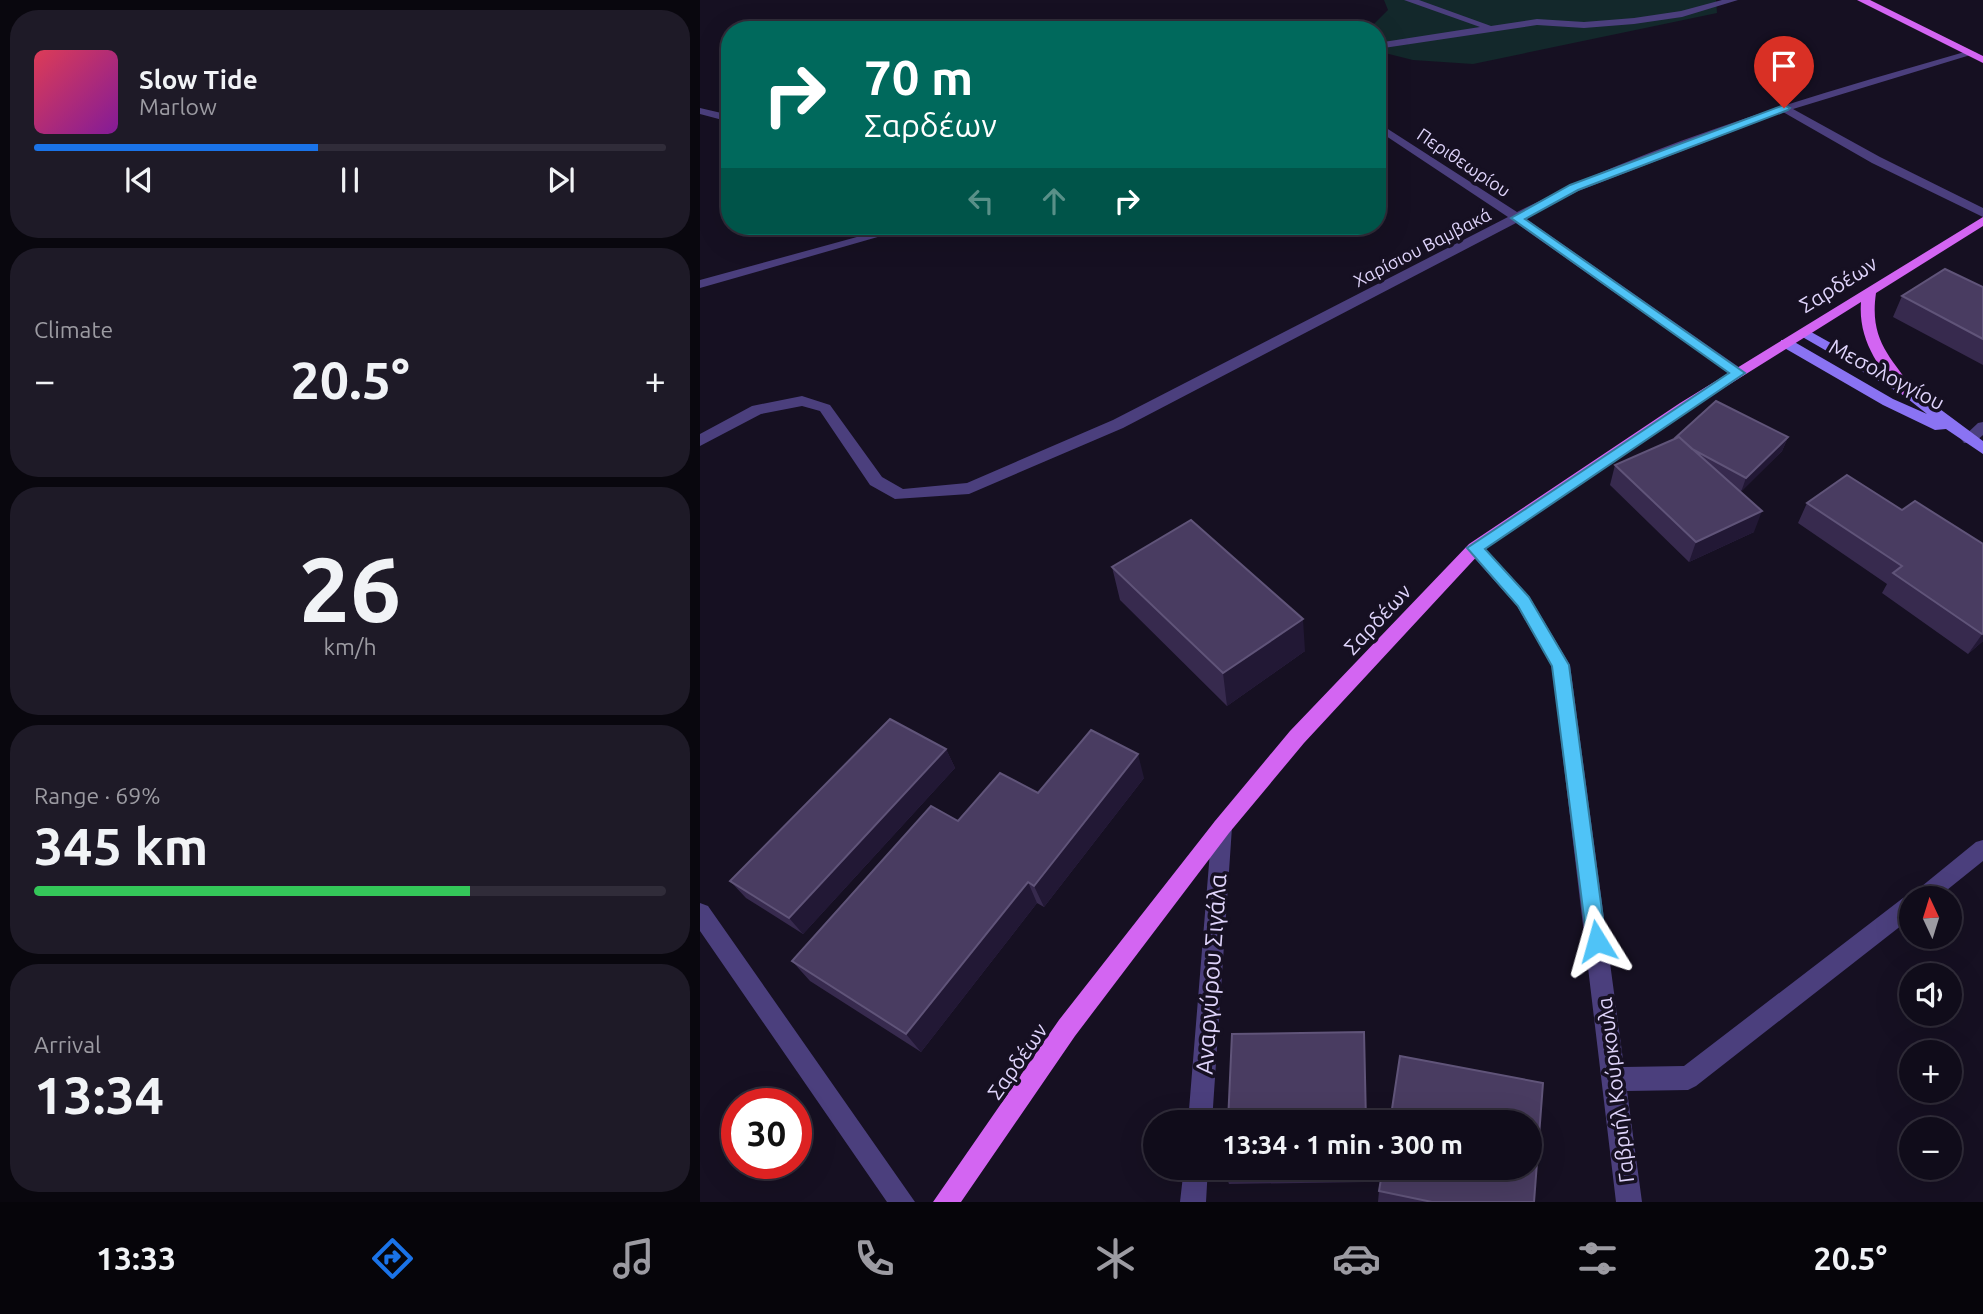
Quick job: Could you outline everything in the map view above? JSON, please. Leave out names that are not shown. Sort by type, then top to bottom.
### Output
[{"type":"main road","points":[[1862,0],[1977,56]]},
{"type":"main road","name":"Σαρδέων","points":[[946,1202],[1067,1028],[1222,827],[1297,737],[1475,548],[1738,373],[1983,221]]},
{"type":"main road","points":[[1870,291],[1866,307],[1871,340],[1889,372],[1908,392]]},
{"type":"street","points":[[1409,0],[1489,27]]},
{"type":"street","points":[[1386,44],[1489,27],[1537,22],[1584,24],[1634,21],[1682,14],[1733,0]]},
{"type":"street","name":"Χαρίσιου Βαμβακά","points":[[700,441],[757,410],[802,401],[825,408],[876,481],[901,495],[969,488],[1118,424],[1574,188],[1784,108],[1977,56]]},
{"type":"street","points":[[1784,108],[1876,160],[1983,213]]},
{"type":"street","points":[[700,110],[721,117]]},
{"type":"street","name":"Περιθεωρίου","points":[[1386,131],[1517,218],[1738,373]]},
{"type":"street","points":[[700,284],[877,235]]},
{"type":"street","name":"Μεσολογγίου","points":[[1804,332],[1908,392],[1983,449]]},
{"type":"street","name":"Μεσολογγίου","points":[[1786,344],[1888,402],[1969,439]]},
{"type":"street","points":[[1969,439],[1983,427]]},
{"type":"street","name":"Γαβριήλ Κούρκουλα","points":[[1475,548],[1523,601],[1561,665],[1629,1202]]},
{"type":"street","name":"Αναργύρου Σιγάλα","points":[[1200,1110],[1222,827]]},
{"type":"street","points":[[1935,886],[1983,849]]},
{"type":"street","points":[[700,913],[902,1202]]},
{"type":"street","points":[[1614,1079],[1688,1078],[1899,914]]},
{"type":"street","points":[[1194,1202],[1195,1180]]},
{"type":"green space","points":[[1384,0],[1716,0],[1717,13],[1473,64],[1413,60],[1386,53],[1386,21],[1377,21],[1388,10]]},
{"type":"building","points":[[1945,269],[1983,287],[1983,339],[1902,296]]},
{"type":"building","points":[[1716,401],[1788,437],[1746,478],[1692,449],[1679,437],[1674,439]]},
{"type":"building","points":[[1679,437],[1762,511],[1696,542],[1615,465]]},
{"type":"building","points":[[1847,475],[1902,510],[1915,501],[1983,544],[1982,634],[1893,573],[1902,566],[1807,503]]},
{"type":"building","points":[[1191,520],[1303,619],[1223,673],[1112,567]]},
{"type":"building","points":[[890,719],[946,749],[789,918],[730,881]]},
{"type":"building","points":[[1091,730],[1138,754],[1034,886],[1028,882],[906,1034],[792,961],[931,806],[958,821],[1000,773],[1038,793]]},
{"type":"building","points":[[1364,1032],[1366,1110],[1229,1110],[1232,1034]]},
{"type":"building","points":[[1400,1056],[1543,1083],[1541,1110],[1392,1110]]},
{"type":"building","points":[[1381,1180],[1536,1180],[1534,1202],[1432,1202],[1379,1191]]},
{"type":"route","points":[[1597,941],[1561,665],[1523,601],[1475,548],[1738,373],[1517,218],[1574,188],[1784,108]]}]
